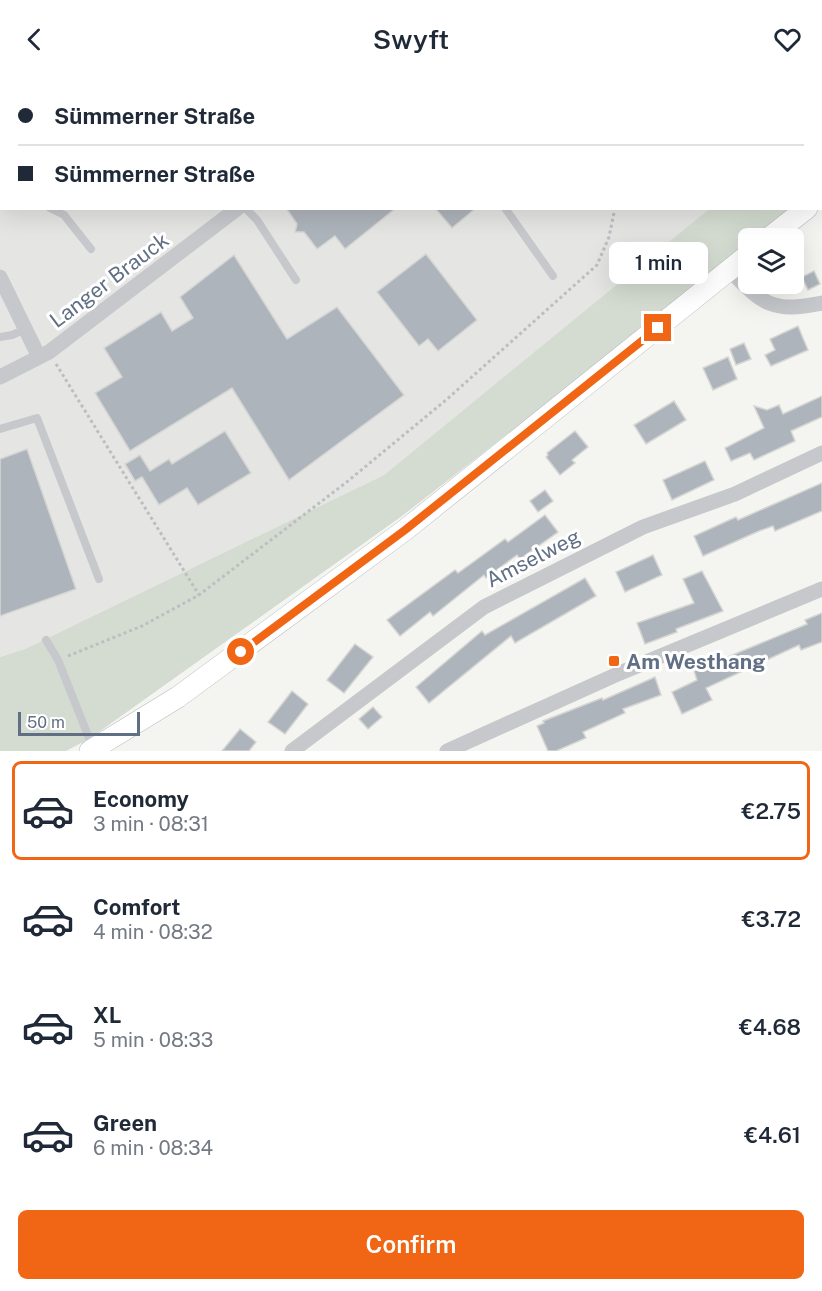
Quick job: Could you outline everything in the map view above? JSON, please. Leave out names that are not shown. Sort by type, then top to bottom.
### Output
[{"type":"main road","points":[[782,228],[804,210]]},
{"type":"main road","points":[[92,750],[178,698],[377,551],[738,263]]},
{"type":"street","name":"Langer Brauck","points":[[0,377],[44,354],[235,210]]},
{"type":"street","points":[[730,270],[764,303],[782,308],[822,303]]},
{"type":"street","points":[[0,277],[26,329],[44,354]]},
{"type":"street","name":"Amselweg","points":[[292,751],[484,607],[643,527],[735,494],[822,453]]},
{"type":"street","points":[[447,751],[620,673],[822,589]]},
{"type":"lane","points":[[54,210],[64,215],[91,249]]},
{"type":"lane","points":[[247,210],[257,220],[296,280]]},
{"type":"lane","points":[[506,210],[553,276]]},
{"type":"lane","points":[[0,337],[26,329]]},
{"type":"lane","points":[[0,429],[37,418],[99,579]]},
{"type":"lane","points":[[46,640],[58,660],[92,750]]},
{"type":"path","points":[[58,660],[142,626],[199,595],[348,481],[446,400],[597,266],[609,237],[615,210]]},
{"type":"path","points":[[44,354],[199,595]]},
{"type":"shaded area","points":[[0,210],[708,210],[384,475],[25,649],[0,657]]},
{"type":"shaded area","points":[[708,210],[793,210],[770,228],[738,228],[738,254],[727,263],[402,516],[89,739],[66,751],[0,751],[0,657],[25,649],[384,475]]},
{"type":"building","points":[[287,210],[394,210],[345,249],[335,236],[317,249],[304,232],[295,232],[297,224]]},
{"type":"building","points":[[437,210],[474,210],[452,228]]},
{"type":"building","points":[[426,254],[477,320],[438,351],[428,339],[419,346],[377,292]]},
{"type":"building","points":[[234,255],[287,339],[337,307],[404,395],[289,480],[232,388],[130,451],[95,393],[122,377],[104,348],[161,312],[172,331],[193,318],[180,297]]},
{"type":"building","points":[[814,271],[820,284],[808,290],[804,276]]},
{"type":"building","points":[[798,326],[808,350],[771,366],[765,355],[775,350],[770,339]]},
{"type":"building","points":[[744,343],[751,359],[736,365],[730,349]]},
{"type":"building","points":[[728,357],[737,379],[713,390],[703,368]]},
{"type":"building","points":[[822,396],[822,417],[791,431],[795,441],[754,460],[750,453],[731,461],[725,448],[764,428],[754,406],[767,410],[779,405],[783,414]]},
{"type":"building","points":[[674,401],[686,420],[646,444],[634,425]]},
{"type":"building","points":[[225,431],[251,473],[198,505],[187,488],[159,505],[142,477],[135,481],[125,464],[140,455],[150,471],[169,459],[172,464]]},
{"type":"building","points":[[575,431],[588,447],[572,460],[575,463],[560,475],[546,457],[547,453]]},
{"type":"building","points":[[27,449],[76,589],[0,616],[0,459]]},
{"type":"building","points":[[705,461],[714,480],[672,500],[663,480]]},
{"type":"building","points":[[822,483],[822,511],[775,531],[773,526],[759,531],[703,556],[694,536],[736,517],[738,520]]},
{"type":"building","points":[[545,490],[553,501],[538,512],[530,501]]},
{"type":"building","points":[[545,515],[558,532],[520,559],[517,555],[486,578],[484,575],[433,616],[430,612],[400,636],[387,620],[455,570],[458,573],[505,539],[508,542]]},
{"type":"building","points":[[653,555],[662,575],[625,592],[616,572]]},
{"type":"building","points":[[702,571],[723,611],[645,644],[637,623],[694,603],[683,579]]},
{"type":"building","points":[[585,578],[596,596],[515,643],[511,636],[429,703],[416,687],[482,631],[485,635]]},
{"type":"building","points":[[822,613],[822,642],[801,650],[799,645],[706,688],[712,700],[682,714],[672,692],[697,680],[694,671],[807,624],[805,620]]},
{"type":"building","points":[[355,644],[373,657],[344,693],[327,680]]},
{"type":"building","points":[[655,677],[661,695],[623,709],[625,713],[583,732],[586,738],[556,751],[548,751],[537,726],[544,723],[543,721],[602,698],[603,700]]},
{"type":"building","points":[[292,691],[308,704],[285,734],[268,722]]},
{"type":"building","points":[[373,707],[382,717],[368,729],[359,719]]},
{"type":"building","points":[[240,729],[256,742],[249,751],[222,751]]},
{"type":"place","name":"Am Westhang","points":[[614,661]]},
{"type":"route","points":[[241,652],[405,530],[658,328]]}]
